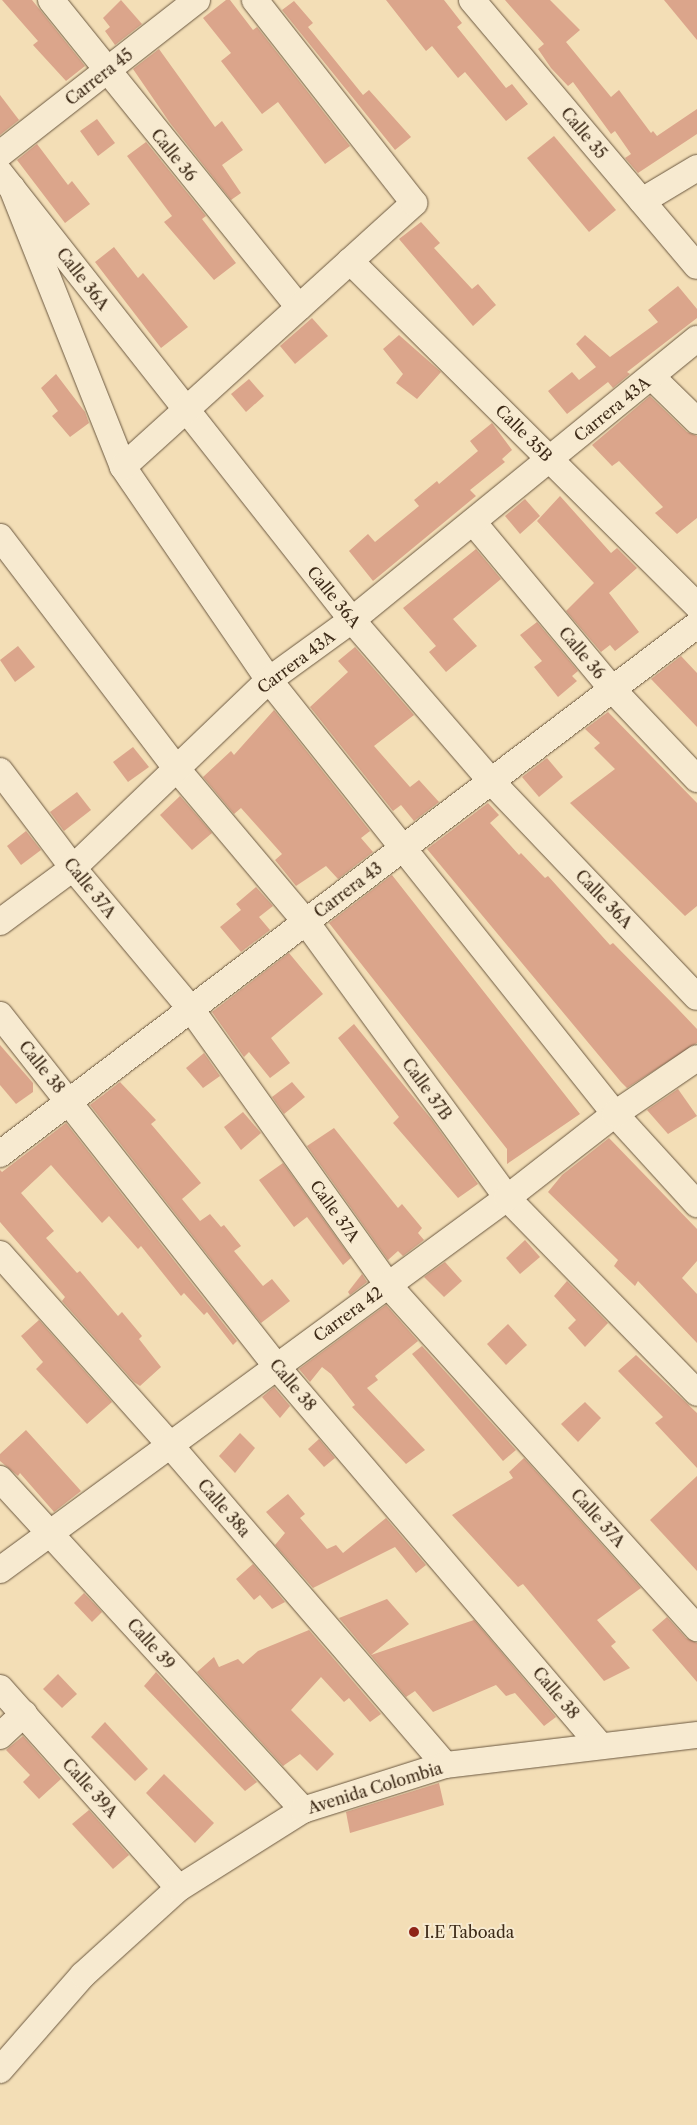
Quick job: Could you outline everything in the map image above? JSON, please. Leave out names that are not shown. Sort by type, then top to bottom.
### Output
[{"type":"street","name":"Calle 36","points":[[51,0],[106,71],[299,308]]},
{"type":"street","name":"Carrera 45","points":[[0,154],[198,0]]},
{"type":"street","points":[[123,467],[414,203],[255,0]]},
{"type":"street","name":"Calle 35","points":[[472,0],[697,266]]},
{"type":"street","points":[[642,201],[697,168]]},
{"type":"street","points":[[6,181],[123,467],[269,680],[615,1114],[697,1204]]},
{"type":"street","name":"Calle 36A","points":[[6,181],[352,620],[491,781],[697,997]]},
{"type":"street","name":"Calle 35B","points":[[350,261],[697,606]]},
{"type":"street","name":"Carrera 43A","points":[[0,922],[73,868],[269,680],[352,620],[697,339]]},
{"type":"street","points":[[652,377],[697,421]]},
{"type":"street","name":"Calle 36","points":[[473,522],[612,689],[697,779]]},
{"type":"street","name":"Calle 37B","points":[[0,537],[176,769],[306,922],[507,1198],[697,1393]]},
{"type":"street","name":"Carrera 43","points":[[0,1154],[697,625]]},
{"type":"street","name":"Calle 37A","points":[[0,771],[73,868],[191,1009],[388,1285],[697,1628]]},
{"type":"street","name":"Calle 38","points":[[0,1015],[276,1366],[600,1744]]},
{"type":"street","name":"Carrera 42","points":[[0,1570],[507,1198],[615,1114],[697,1058]]},
{"type":"street","name":"Calle 38a","points":[[0,1254],[170,1445],[445,1765]]},
{"type":"street","name":"Calle 39","points":[[0,1479],[302,1810]]},
{"type":"street","name":"Calle 39A","points":[[0,1688],[179,1888]]},
{"type":"street","points":[[0,1736],[24,1714]]},
{"type":"street","name":"Avenida Colombia","points":[[0,2070],[83,1975],[179,1888],[302,1810],[445,1765],[600,1744],[697,1735]]},
{"type":"building","points":[[2,0],[32,0],[85,66],[66,81],[33,45],[38,41]]},
{"type":"building","points":[[121,0],[142,24],[115,45],[105,31],[110,27],[103,18]]},
{"type":"building","points":[[226,0],[230,0],[253,30],[257,27],[350,146],[325,164],[278,102],[262,114],[221,61],[231,53],[203,18]]},
{"type":"building","points":[[386,0],[444,0],[462,23],[457,27],[506,88],[512,84],[528,104],[506,121],[465,72],[458,78],[432,46],[426,51]]},
{"type":"building","points":[[505,0],[550,0],[580,30],[566,42],[611,97],[619,90],[651,133],[653,131],[657,136],[697,109],[697,134],[638,173],[625,158],[631,154],[615,131],[611,134],[573,82],[568,86],[551,68],[538,49],[544,44]]},
{"type":"building","points":[[664,0],[697,0],[697,40]]},
{"type":"building","points":[[294,1],[313,23],[308,27],[363,95],[369,90],[411,137],[395,150],[282,10]]},
{"type":"building","points":[[159,49],[215,127],[222,121],[243,150],[222,165],[241,193],[231,200],[170,123],[133,69]]},
{"type":"building","points":[[0,95],[19,120],[0,135]]},
{"type":"building","points":[[97,119],[115,143],[98,156],[80,131]]},
{"type":"building","points":[[554,136],[616,210],[589,232],[527,158]]},
{"type":"building","points":[[146,142],[206,216],[202,219],[236,263],[214,280],[164,222],[172,216],[127,156]]},
{"type":"building","points":[[37,144],[68,185],[72,181],[90,204],[65,223],[17,160]]},
{"type":"building","points":[[421,222],[440,243],[434,248],[472,289],[478,284],[496,305],[473,326],[399,239]]},
{"type":"building","points":[[114,247],[138,278],[143,273],[188,327],[161,348],[95,262]]},
{"type":"building","points":[[678,286],[697,309],[697,318],[627,372],[630,374],[613,388],[608,382],[567,414],[548,391],[572,372],[579,380],[596,367],[576,344],[585,335],[610,357],[658,322],[648,310]]},
{"type":"building","points":[[312,318],[328,336],[295,364],[280,346]]},
{"type":"building","points":[[399,335],[441,372],[417,399],[396,383],[403,374],[383,349]]},
{"type":"building","points":[[56,374],[85,412],[89,423],[70,437],[52,416],[58,411],[41,388]]},
{"type":"building","points":[[249,379],[264,396],[246,412],[231,394]]},
{"type":"building","points":[[650,396],[687,432],[697,436],[697,518],[677,534],[655,513],[663,507],[619,461],[612,466],[592,445]]},
{"type":"building","points":[[492,423],[512,450],[502,459],[505,462],[470,490],[476,496],[373,581],[349,551],[368,534],[375,542],[419,506],[414,500],[437,481],[439,484],[478,451],[470,441]]},
{"type":"building","points":[[560,496],[611,553],[617,548],[637,568],[609,593],[639,632],[615,651],[610,645],[601,652],[566,611],[594,583],[537,521]]},
{"type":"building","points":[[525,499],[540,516],[520,534],[505,516]]},
{"type":"building","points":[[476,549],[501,579],[453,619],[477,646],[446,672],[429,652],[436,646],[403,608]]},
{"type":"building","points":[[537,622],[578,671],[572,676],[577,681],[558,697],[534,667],[542,661],[520,635]]},
{"type":"building","points":[[18,646],[35,667],[15,682],[0,660]]},
{"type":"building","points":[[355,647],[414,715],[374,746],[410,787],[419,780],[439,802],[414,821],[401,805],[393,811],[310,707],[348,672],[338,661]]},
{"type":"building","points":[[681,656],[697,673],[697,727],[651,679]]},
{"type":"building","points":[[274,710],[370,831],[361,838],[373,852],[338,879],[326,866],[296,886],[275,860],[282,854],[241,808],[234,814],[203,777],[231,751],[234,755]]},
{"type":"building","points":[[608,712],[697,803],[697,906],[685,916],[570,803],[615,769],[594,748],[600,743],[585,729]]},
{"type":"building","points":[[133,747],[149,767],[128,782],[113,762]]},
{"type":"building","points":[[547,758],[563,777],[539,797],[522,777]]},
{"type":"building","points":[[77,792],[91,810],[64,831],[50,812]]},
{"type":"building","points":[[180,796],[212,833],[192,850],[160,815]]},
{"type":"building","points":[[488,803],[499,815],[490,823],[519,855],[521,853],[545,878],[548,876],[610,945],[613,943],[697,1029],[697,1043],[627,1088],[621,1082],[427,849]]},
{"type":"building","points":[[26,831],[41,850],[21,865],[7,846]]},
{"type":"building","points":[[392,875],[580,1114],[507,1164],[507,1149],[329,923]]},
{"type":"building","points":[[256,887],[273,906],[259,917],[270,930],[241,952],[220,927],[241,910],[236,904]]},
{"type":"building","points":[[289,953],[323,994],[271,1038],[290,1063],[270,1078],[249,1052],[244,1057],[212,1012]]},
{"type":"building","points":[[354,1024],[432,1120],[478,1184],[458,1198],[393,1123],[399,1117],[338,1038]]},
{"type":"building","points":[[0,1045],[33,1083],[33,1092],[16,1104],[0,1085]]},
{"type":"building","points":[[204,1053],[220,1076],[203,1088],[186,1068]]},
{"type":"building","points":[[120,1082],[156,1120],[151,1124],[201,1183],[182,1199],[200,1221],[210,1214],[221,1227],[224,1225],[241,1246],[234,1251],[263,1286],[272,1279],[290,1301],[261,1323],[90,1105]]},
{"type":"building","points":[[292,1082],[305,1097],[284,1114],[272,1097]]},
{"type":"building","points":[[678,1089],[697,1116],[668,1134],[647,1110]]},
{"type":"building","points":[[243,1112],[261,1133],[241,1150],[224,1127]]},
{"type":"building","points":[[66,1123],[237,1341],[233,1345],[207,1312],[204,1315],[184,1293],[181,1296],[141,1246],[138,1249],[109,1216],[102,1223],[51,1165],[21,1193],[54,1231],[46,1238],[77,1273],[80,1271],[118,1316],[122,1312],[142,1336],[139,1339],[161,1367],[140,1386],[134,1382],[62,1301],[65,1297],[0,1222],[0,1170],[2,1172]]},
{"type":"building","points":[[334,1128],[398,1208],[402,1204],[422,1228],[418,1233],[424,1240],[403,1256],[398,1251],[388,1260],[307,1146]]},
{"type":"building","points":[[609,1138],[697,1229],[697,1261],[682,1278],[697,1294],[697,1343],[638,1281],[635,1286],[614,1266],[618,1260],[548,1192],[562,1175]]},
{"type":"building","points":[[283,1163],[351,1258],[343,1265],[307,1217],[294,1227],[259,1180]]},
{"type":"building","points":[[525,1240],[540,1257],[520,1274],[506,1258]]},
{"type":"building","points":[[445,1262],[462,1281],[444,1297],[424,1277]]},
{"type":"building","points":[[362,1274],[367,1282],[350,1295],[348,1292]]},
{"type":"building","points":[[567,1281],[608,1323],[585,1347],[568,1328],[576,1320],[554,1296]]},
{"type":"building","points":[[386,1305],[418,1341],[375,1376],[378,1380],[367,1388],[425,1450],[406,1464],[352,1407],[355,1405],[331,1374],[322,1367],[310,1382],[299,1369]]},
{"type":"building","points":[[39,1320],[112,1402],[87,1424],[36,1369],[43,1362],[21,1336]]},
{"type":"building","points":[[508,1324],[527,1345],[506,1365],[487,1344]]},
{"type":"building","points":[[422,1346],[516,1450],[503,1461],[412,1354]]},
{"type":"building","points":[[636,1355],[697,1413],[697,1468],[655,1423],[663,1417],[618,1371]]},
{"type":"building","points":[[274,1387],[290,1406],[280,1418],[262,1397]]},
{"type":"building","points":[[585,1402],[601,1418],[578,1442],[561,1424]]},
{"type":"building","points":[[26,1430],[81,1491],[54,1512],[20,1473],[18,1476],[0,1461],[0,1454]]},
{"type":"building","points":[[240,1433],[255,1448],[235,1473],[219,1456]]},
{"type":"building","points":[[319,1439],[335,1458],[324,1467],[308,1449]]},
{"type":"building","points":[[524,1458],[641,1588],[597,1620],[616,1642],[611,1646],[630,1668],[604,1681],[523,1584],[518,1587],[452,1515],[513,1478],[509,1472]]},
{"type":"building","points":[[697,1476],[697,1571],[650,1520]]},
{"type":"building","points":[[288,1494],[305,1514],[300,1518],[327,1549],[336,1545],[343,1553],[386,1518],[426,1565],[416,1573],[395,1547],[313,1588],[275,1545],[285,1533],[266,1512]]},
{"type":"building","points":[[253,1564],[285,1602],[272,1609],[260,1595],[254,1600],[236,1579]]},
{"type":"building","points":[[84,1593],[102,1612],[92,1622],[74,1603]]},
{"type":"building","points":[[387,1599],[409,1624],[371,1655],[474,1620],[556,1717],[544,1726],[515,1693],[506,1696],[496,1685],[433,1712],[415,1691],[406,1697],[339,1618]]},
{"type":"building","points":[[667,1617],[686,1638],[697,1643],[697,1682],[652,1630]]},
{"type":"building","points":[[309,1630],[381,1714],[370,1722],[349,1698],[344,1702],[321,1677],[291,1710],[334,1754],[317,1771],[300,1754],[283,1766],[197,1672],[214,1657],[219,1667],[238,1659],[243,1664],[258,1651]]},
{"type":"building","points":[[156,1672],[257,1782],[245,1791],[144,1686]]},
{"type":"building","points":[[58,1674],[77,1694],[62,1708],[43,1689]]},
{"type":"building","points":[[105,1722],[148,1769],[135,1781],[91,1737]]},
{"type":"building","points":[[23,1736],[61,1779],[39,1799],[23,1782],[30,1775],[6,1750]]},
{"type":"building","points":[[164,1774],[214,1823],[195,1843],[146,1793]]},
{"type":"building","points":[[439,1783],[444,1805],[350,1833],[346,1812]]},
{"type":"building","points":[[89,1810],[129,1855],[113,1869],[72,1824]]},
{"type":"place","name":"I.E Taboada","points":[[414,1932]]}]
